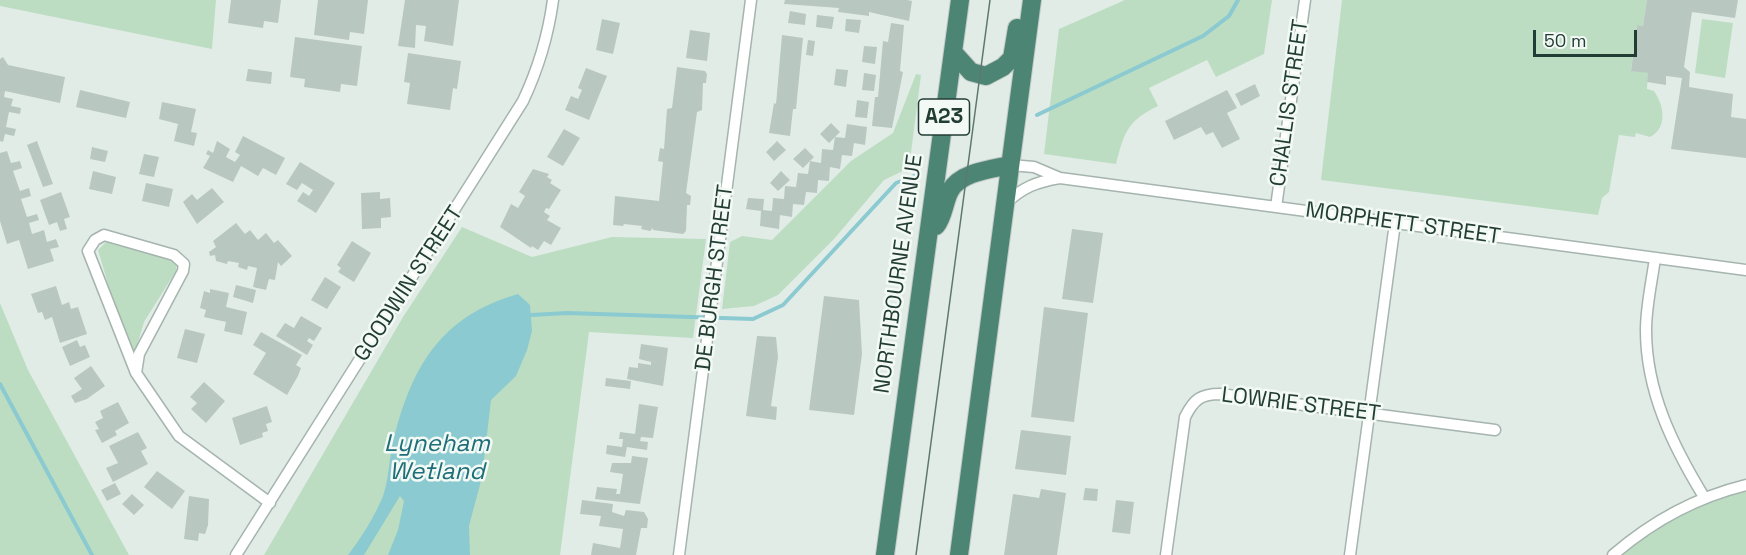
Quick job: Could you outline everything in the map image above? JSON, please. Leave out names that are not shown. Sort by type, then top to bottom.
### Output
[{"type":"highway","name":"NORTHBOURNE AVENUE","points":[[885,555],[960,0]]},
{"type":"highway","points":[[953,52],[961,64],[971,72],[980,75],[986,76],[1003,67],[1012,58],[1022,0]]},
{"type":"highway","points":[[959,555],[1032,0]]},
{"type":"highway","points":[[929,234],[939,221],[951,189],[956,183],[978,172],[1011,165]]},
{"type":"street","name":"GOODWIN STREET","points":[[236,555],[523,101],[539,66],[548,37],[553,0]]},
{"type":"street","name":"DE BURGH STREET","points":[[679,555],[751,0]]},
{"type":"street","name":"CHALLIS STREET","points":[[1276,207],[1305,0]]},
{"type":"street","name":"MORPHETT STREET","points":[[1011,165],[1034,167],[1060,178],[1746,270]]},
{"type":"street","name":"MORPHETT STREET","points":[[1005,204],[1021,189],[1033,183],[1060,178]]},
{"type":"street","points":[[1350,555],[1395,223]]},
{"type":"street","points":[[136,373],[139,354],[183,272],[184,264],[174,255],[104,235],[94,240],[88,251],[136,373],[179,436],[270,503]]},
{"type":"street","points":[[1655,258],[1646,329],[1648,371],[1671,437],[1704,497]]},
{"type":"street","name":"LOWRIE STREET","points":[[1166,555],[1185,417],[1192,403],[1203,394],[1495,430]]},
{"type":"street","points":[[1613,555],[1664,519],[1704,497],[1746,485]]},
{"type":"green space","points":[[0,0],[216,0],[212,49],[0,6]]},
{"type":"green space","points":[[1125,0],[1272,0],[1264,54],[1216,77],[1207,60],[1149,88],[1158,106],[1139,117],[1128,129],[1116,164],[1044,154],[1059,29]]},
{"type":"green space","points":[[1342,0],[1647,0],[1643,26],[1637,25],[1631,70],[1648,73],[1647,89],[1654,91],[1662,109],[1660,128],[1650,137],[1636,133],[1635,137],[1619,135],[1609,192],[1602,198],[1598,215],[1321,180]]},
{"type":"green space","points":[[1702,19],[1733,23],[1725,78],[1695,73]]},
{"type":"green space","points":[[916,74],[921,75],[909,168],[884,180],[834,239],[778,295],[754,306],[722,309],[730,242],[742,236],[772,240],[851,161],[893,133]]},
{"type":"green space","points":[[462,227],[532,257],[612,237],[706,239],[693,338],[589,332],[560,555],[264,555],[403,317]]},
{"type":"green space","points":[[106,242],[173,256],[177,263],[176,271],[144,322],[134,356],[123,335],[98,250]]},
{"type":"green space","points":[[0,303],[28,370],[129,555],[0,555]]},
{"type":"green space","points":[[1746,485],[1746,555],[1613,555],[1663,519]]},
{"type":"water","name":"Lyneham Wetland","points":[[518,294],[530,305],[532,331],[516,376],[491,400],[482,477],[469,526],[470,555],[388,555],[398,530],[404,501],[400,496],[364,555],[348,555],[367,527],[383,496],[400,415],[420,368],[433,348],[468,316]]},
{"type":"building","points":[[231,0],[281,0],[278,23],[264,21],[263,28],[228,23]]},
{"type":"building","points":[[318,0],[368,0],[364,34],[350,32],[349,40],[314,35]]},
{"type":"building","points":[[405,0],[459,0],[453,46],[424,41],[426,26],[416,25],[415,48],[398,46]]},
{"type":"building","points":[[785,0],[912,1],[909,21],[869,12],[869,16],[838,12],[839,8],[784,4]]},
{"type":"building","points":[[1647,0],[1738,0],[1735,18],[1692,12],[1684,67],[1690,72],[1689,87],[1733,94],[1731,117],[1746,119],[1746,158],[1671,149],[1682,78],[1666,76],[1666,85],[1647,82],[1648,73],[1631,71],[1637,25],[1643,26]]},
{"type":"building","points":[[790,11],[806,14],[805,25],[788,23]]},
{"type":"building","points":[[817,15],[834,17],[832,29],[816,27]]},
{"type":"building","points":[[602,19],[620,23],[613,54],[596,50]]},
{"type":"building","points":[[846,19],[861,20],[859,33],[845,31]]},
{"type":"building","points":[[891,23],[904,25],[900,71],[903,72],[892,128],[872,126],[875,97],[878,97],[883,41],[888,42]]},
{"type":"building","points":[[690,30],[710,33],[707,61],[686,58]]},
{"type":"building","points":[[782,35],[803,38],[796,109],[793,109],[790,136],[769,133],[774,103],[776,104]]},
{"type":"building","points":[[295,37],[362,46],[357,86],[341,84],[340,92],[304,87],[305,79],[290,77]]},
{"type":"building","points":[[808,40],[815,41],[813,56],[806,55]]},
{"type":"building","points":[[864,46],[877,47],[875,64],[862,62]]},
{"type":"building","points":[[408,53],[461,61],[457,89],[453,88],[450,110],[407,104],[410,83],[404,82]]},
{"type":"building","points":[[3,57],[8,65],[65,77],[60,103],[5,91],[4,97],[13,99],[11,106],[21,108],[20,114],[9,112],[6,127],[16,129],[14,136],[5,134],[3,142],[0,141],[0,59]]},
{"type":"building","points":[[677,67],[705,71],[707,74],[706,83],[703,83],[702,110],[697,112],[686,193],[691,196],[690,205],[687,205],[686,231],[683,234],[653,230],[653,228],[650,231],[641,229],[642,226],[613,225],[615,196],[659,201],[663,162],[658,161],[660,148],[664,149],[667,109],[672,108]]},
{"type":"building","points":[[586,68],[607,76],[589,120],[565,110],[571,96],[578,99],[582,90],[578,88]]},
{"type":"building","points":[[248,69],[272,72],[271,84],[246,81]]},
{"type":"building","points":[[836,69],[848,70],[846,87],[834,85]]},
{"type":"building","points":[[864,73],[876,75],[874,91],[862,90]]},
{"type":"building","points":[[1255,84],[1260,96],[1241,106],[1235,94]]},
{"type":"building","points":[[80,90],[130,102],[126,118],[76,107]]},
{"type":"building","points":[[1227,90],[1237,108],[1227,113],[1240,139],[1222,148],[1213,132],[1206,135],[1201,127],[1174,140],[1165,121]]},
{"type":"building","points":[[857,100],[869,102],[867,118],[855,117]]},
{"type":"building","points":[[162,102],[196,109],[191,132],[197,133],[194,146],[174,141],[178,124],[159,119]]},
{"type":"building","points":[[831,123],[840,132],[829,143],[820,134]]},
{"type":"building","points":[[847,124],[867,127],[865,145],[854,143],[852,156],[842,155],[840,169],[830,167],[829,181],[818,180],[817,193],[806,192],[804,205],[793,204],[792,217],[780,215],[779,229],[760,226],[761,211],[746,209],[748,198],[764,199],[763,210],[772,211],[773,198],[784,199],[785,186],[796,187],[798,173],[808,174],[810,161],[821,163],[822,149],[833,150],[835,137],[845,138]]},
{"type":"building","points":[[564,129],[580,138],[563,166],[547,157]]},
{"type":"building","points":[[243,136],[285,158],[276,175],[263,168],[258,176],[241,166],[233,182],[203,168],[210,156],[206,154],[208,150],[213,153],[217,141],[230,149],[226,157],[235,162],[240,155],[235,152]]},
{"type":"building","points":[[37,141],[53,184],[43,187],[27,145]]},
{"type":"building","points":[[777,141],[786,150],[774,161],[766,152]]},
{"type":"building","points":[[92,147],[108,151],[105,162],[90,159]]},
{"type":"building","points":[[805,148],[814,157],[803,168],[793,159]]},
{"type":"building","points":[[7,151],[11,163],[20,161],[22,168],[13,171],[20,191],[29,188],[31,196],[21,199],[27,217],[37,214],[39,220],[29,223],[32,234],[44,230],[47,242],[56,239],[59,247],[50,249],[54,261],[28,269],[19,240],[7,244],[0,221],[0,153]]},
{"type":"building","points":[[144,154],[159,157],[154,177],[139,174]]},
{"type":"building","points":[[300,162],[335,183],[316,213],[297,201],[303,192],[309,196],[313,190],[302,183],[297,190],[286,184]]},
{"type":"building","points":[[533,169],[549,174],[547,177],[552,180],[550,183],[561,190],[549,209],[546,208],[544,212],[550,216],[547,220],[561,228],[551,245],[544,241],[538,250],[532,246],[531,248],[500,227],[511,204],[518,208],[525,196],[519,192]]},
{"type":"building","points":[[93,171],[116,177],[112,194],[89,189]]},
{"type":"building","points":[[781,171],[790,180],[778,191],[770,183]]},
{"type":"building","points":[[146,183],[173,189],[169,207],[142,201]]},
{"type":"building","points":[[212,188],[224,202],[197,224],[183,202],[192,194],[197,200]]},
{"type":"building","points":[[61,192],[70,217],[64,219],[67,229],[60,231],[57,222],[49,225],[40,200]]},
{"type":"building","points":[[380,192],[380,199],[390,198],[391,217],[381,218],[381,228],[362,229],[361,193]]},
{"type":"building","points":[[236,223],[245,234],[250,230],[258,240],[266,233],[274,243],[278,240],[292,256],[281,266],[278,262],[275,280],[269,279],[266,290],[253,287],[257,268],[248,266],[247,270],[238,267],[239,263],[228,261],[227,264],[216,261],[215,255],[210,256],[209,252],[216,247],[213,241]]},
{"type":"building","points":[[1072,229],[1103,233],[1093,303],[1062,299]]},
{"type":"building","points":[[352,241],[371,253],[354,282],[338,272],[341,268],[337,265]]},
{"type":"building","points":[[325,277],[341,287],[327,309],[311,300]]},
{"type":"building","points":[[236,285],[256,290],[253,303],[233,297]]},
{"type":"building","points":[[56,286],[62,305],[69,302],[71,309],[78,307],[87,334],[60,343],[52,317],[45,320],[42,312],[38,313],[31,294]]},
{"type":"building","points":[[210,289],[229,293],[226,307],[247,312],[242,335],[224,331],[226,322],[204,317],[206,310],[200,308],[204,291],[210,293]]},
{"type":"building","points":[[824,296],[859,300],[862,354],[854,415],[809,410]]},
{"type":"building","points":[[1044,307],[1088,313],[1074,422],[1031,417]]},
{"type":"building","points":[[301,316],[322,328],[314,341],[309,338],[307,341],[313,345],[307,355],[276,336],[285,323],[294,328]]},
{"type":"building","points":[[185,329],[205,334],[197,363],[177,358]]},
{"type":"building","points":[[261,332],[302,355],[296,365],[301,368],[298,376],[287,395],[253,374],[266,353],[253,345]]},
{"type":"building","points":[[757,336],[776,337],[778,357],[771,406],[777,407],[776,420],[746,416]]},
{"type":"building","points":[[77,340],[80,347],[85,345],[90,357],[70,366],[62,347]]},
{"type":"building","points":[[641,344],[668,348],[663,386],[627,379],[629,367],[638,368],[638,363],[651,365],[651,362],[639,359]]},
{"type":"building","points":[[91,366],[105,386],[87,399],[75,403],[71,396],[82,389],[74,378]]},
{"type":"building","points":[[606,378],[631,381],[630,389],[605,386]]},
{"type":"building","points":[[204,382],[225,401],[206,423],[191,409],[197,403],[190,397]]},
{"type":"building","points":[[118,402],[129,423],[115,431],[117,435],[102,443],[95,430],[99,429],[95,422],[103,418],[100,411]]},
{"type":"building","points":[[639,404],[658,407],[653,438],[641,437],[640,441],[648,442],[647,450],[627,447],[625,457],[606,454],[607,445],[622,447],[623,439],[619,439],[620,432],[635,434]]},
{"type":"building","points":[[267,406],[272,422],[266,424],[268,431],[262,433],[263,437],[240,445],[232,418]]},
{"type":"building","points":[[1021,430],[1071,436],[1066,475],[1015,469]]},
{"type":"building","points":[[138,432],[147,448],[141,451],[148,464],[113,482],[106,468],[118,463],[109,446]]},
{"type":"building","points":[[632,456],[648,458],[640,504],[595,499],[597,487],[617,489],[616,494],[620,494],[623,474],[610,472],[612,463],[631,463]]},
{"type":"building","points":[[157,471],[185,491],[172,509],[144,487]]},
{"type":"building","points":[[115,483],[121,494],[107,501],[101,490]]},
{"type":"building","points":[[1085,488],[1098,489],[1097,501],[1083,500]]},
{"type":"building","points":[[1041,489],[1066,493],[1057,555],[1004,555],[1013,494],[1039,498]]},
{"type":"building","points":[[132,494],[144,505],[134,515],[122,504]]},
{"type":"building","points":[[189,496],[209,499],[208,525],[205,534],[199,533],[198,541],[184,539]]},
{"type":"building","points":[[582,500],[613,504],[612,512],[624,516],[626,510],[644,512],[648,519],[647,528],[641,528],[636,555],[591,555],[593,543],[620,548],[623,529],[599,526],[601,516],[580,514]]},
{"type":"building","points":[[1116,500],[1134,502],[1130,534],[1112,532]]},
{"type":"waterway","points":[[1037,115],[1203,36],[1229,16],[1238,0]]},
{"type":"waterway","points":[[531,315],[567,313],[753,319],[783,305],[896,183],[914,176]]},
{"type":"waterway","points":[[0,384],[92,555]]},
{"type":"tram line","points":[[916,555],[990,0]]}]
